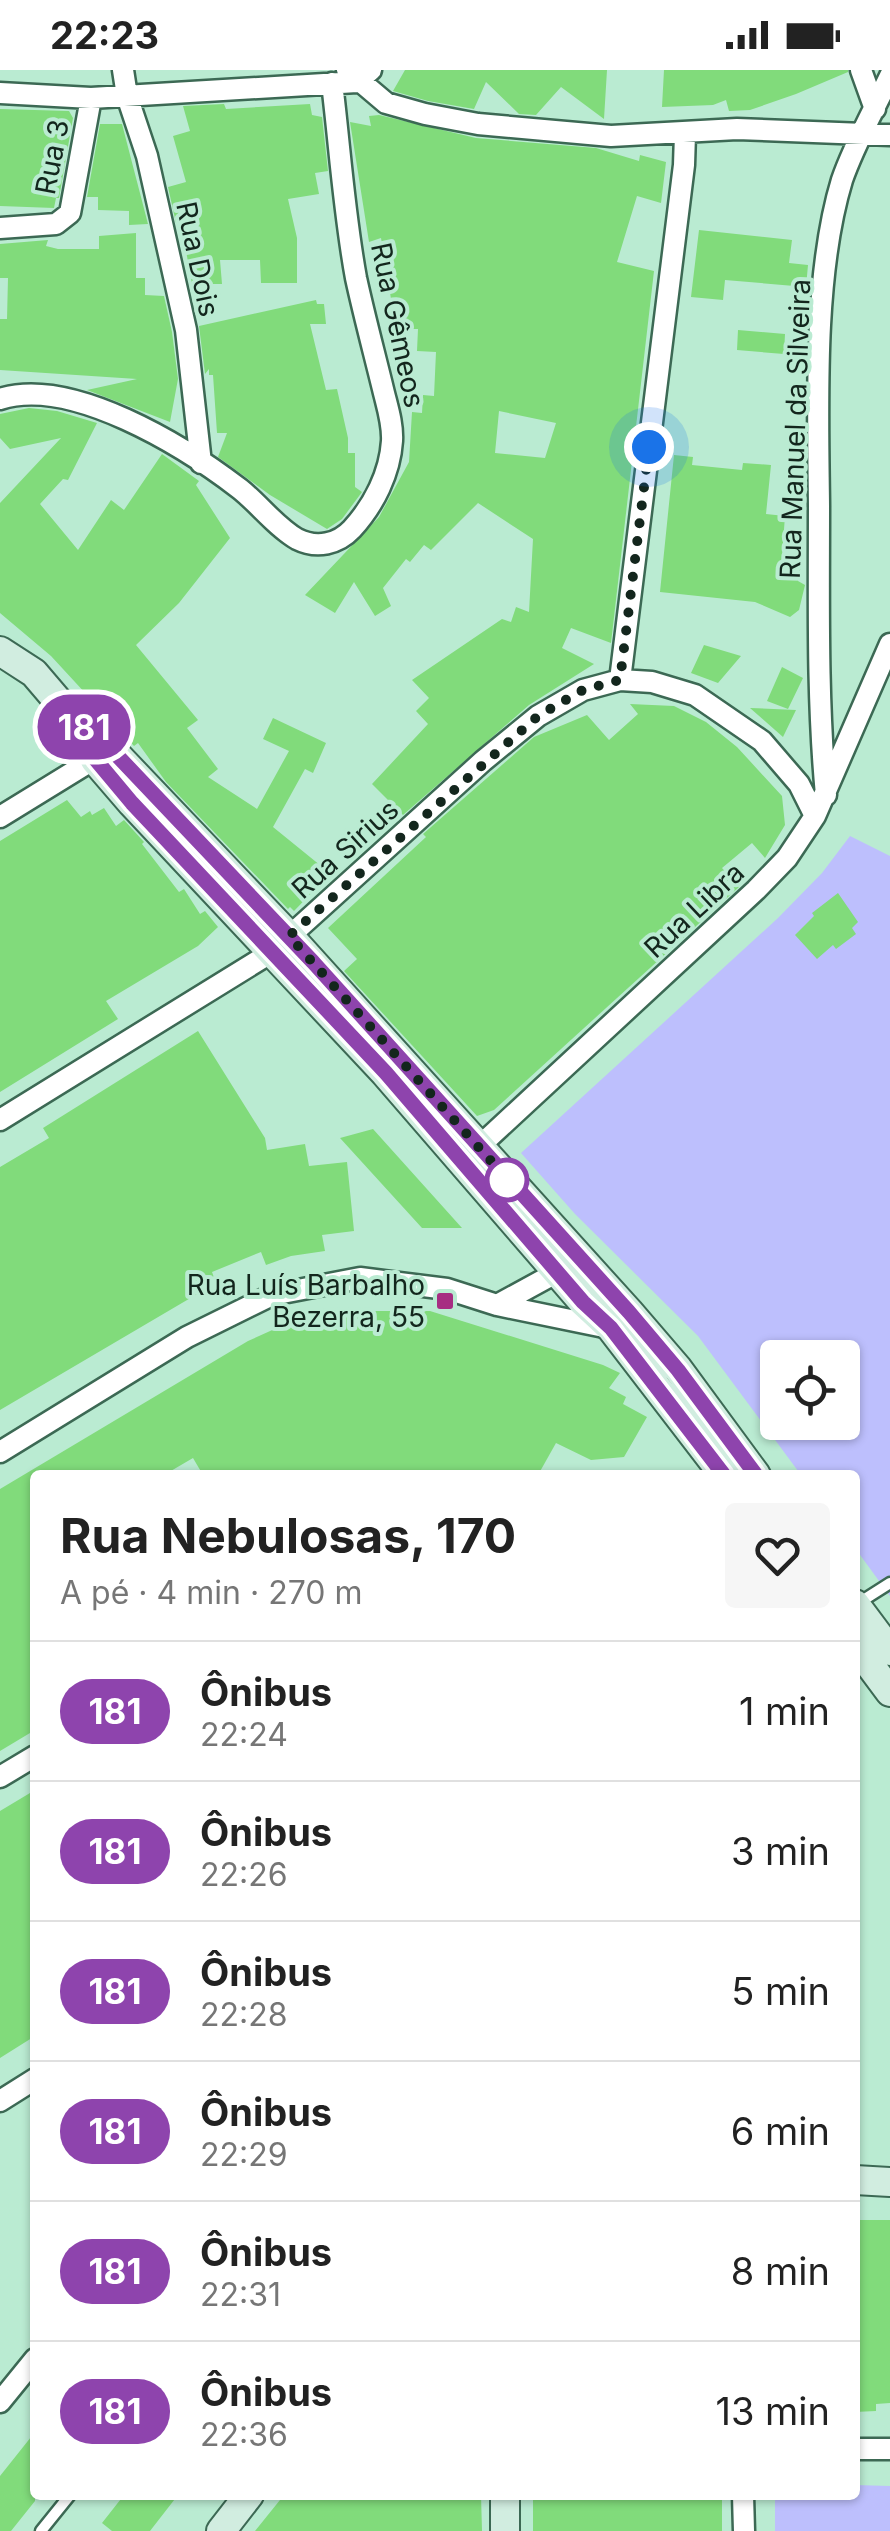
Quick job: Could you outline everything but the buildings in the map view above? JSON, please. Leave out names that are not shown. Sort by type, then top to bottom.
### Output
[{"type":"street","name":"Rua Dois","points":[[123,70],[127,96],[147,156],[186,330],[201,464]]},
{"type":"street","points":[[861,70],[875,109]]},
{"type":"street","points":[[0,93],[91,98],[352,76],[386,103],[478,124],[611,136],[737,129],[890,134]]},
{"type":"street","name":"Rua Gêmeos","points":[[0,399],[20,394],[54,394],[92,404],[235,486],[296,538],[329,544],[347,534],[378,491],[390,459],[392,428],[356,278],[339,176],[352,76]]},
{"type":"street","name":"Rua Manuel da Silveira","points":[[826,795],[818,711],[818,404],[822,314],[832,220],[843,178],[890,76]]},
{"type":"street","name":"Rua 3","points":[[0,228],[56,224],[70,213],[91,98]]},
{"type":"street","points":[[620,680],[685,134]]},
{"type":"street","name":"Rua Libra","points":[[470,1155],[786,858],[826,795],[890,644]]},
{"type":"street","points":[[0,651],[34,673],[103,754],[281,944],[386,1073],[470,1155],[620,1320],[678,1370],[752,1470]]},
{"type":"street","name":"Rua Sirius","points":[[0,1120],[281,944],[538,716],[583,690],[620,680],[652,682],[680,691],[727,715],[782,762],[815,816]]},
{"type":"street","points":[[0,818],[103,754]]},
{"type":"street","points":[[497,1305],[569,1265]]},
{"type":"street","points":[[0,1452],[187,1337],[272,1296],[360,1278],[447,1289],[497,1305],[620,1320],[721,1470]]},
{"type":"street","points":[[860,1611],[890,1651]]},
{"type":"street","points":[[860,1652],[890,1692]]},
{"type":"street","points":[[0,1777],[30,1759]]},
{"type":"street","points":[[0,2101],[30,2082]]},
{"type":"street","points":[[860,2170],[890,2169]]},
{"type":"street","points":[[860,2180],[890,2182]]},
{"type":"street","points":[[0,2402],[30,2365]]},
{"type":"street","points":[[860,2450],[890,2449]]},
{"type":"street","points":[[221,2531],[245,2500]]},
{"type":"street","points":[[505,2500],[505,2531]]},
{"type":"street","points":[[743,2500],[744,2531]]},
{"type":"lane","points":[[860,1601],[890,1583]]},
{"type":"lane","points":[[42,2531],[66,2500]]},
{"type":"shaded area","points":[[850,836],[890,856],[890,1596],[860,1555],[860,1470],[797,1470],[775,1440],[860,1440],[860,1340],[760,1340],[760,1420],[698,1336],[575,1214],[521,1153],[778,918],[822,873]]},
{"type":"shaded area","points":[[860,2485],[890,2486],[890,2531],[775,2531],[775,2500],[860,2500]]},
{"type":"bus line","name":"181","points":[[720,1470],[611,1328],[583,1302],[386,1073],[132,803],[96,760],[75,721],[110,748],[406,1064],[629,1312],[752,1470]]},
{"type":"place","name":"Rua Luís Barbalho Bezerra, 55","points":[[445,1301]]},
{"type":"route","points":[[507,1180],[517,1190],[289,936],[538,716],[583,690],[620,680],[649,447]]}]
